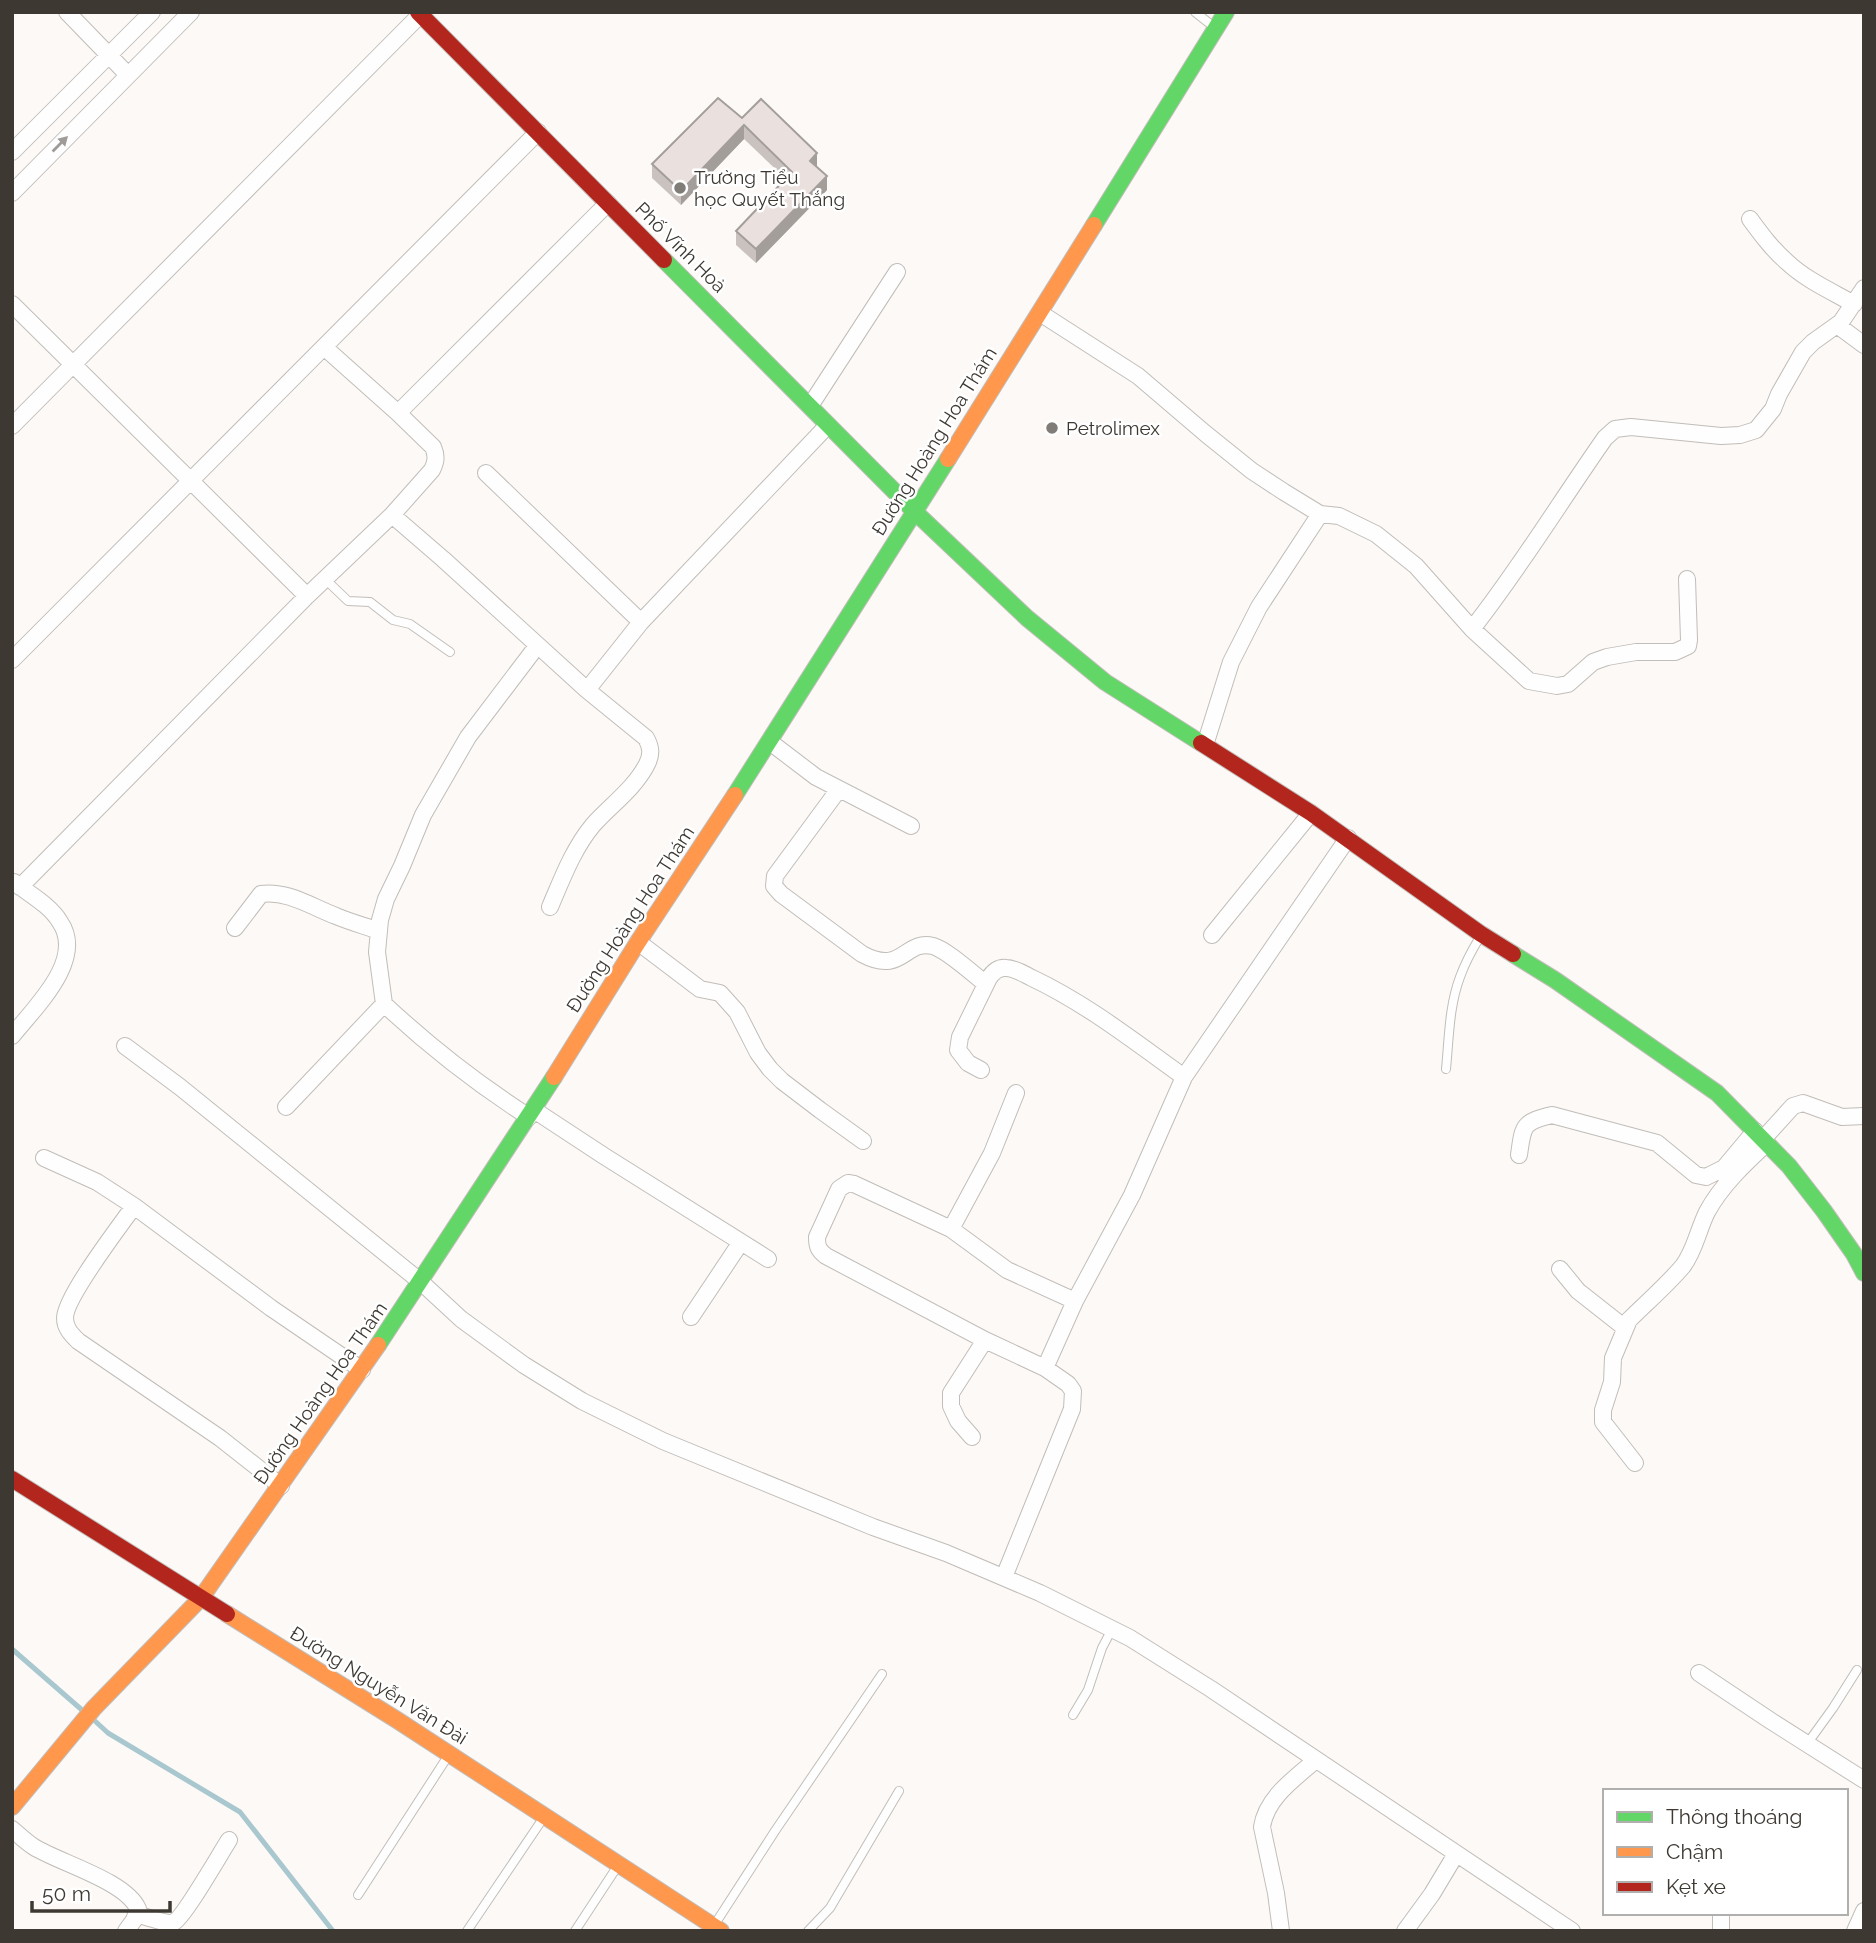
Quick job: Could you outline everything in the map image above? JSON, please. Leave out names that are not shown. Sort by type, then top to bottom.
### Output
[{"type":"street","points":[[67,12],[128,75]]},
{"type":"street","points":[[12,152],[152,12]]},
{"type":"street","points":[[12,192],[191,12]]},
{"type":"street","name":"Đường Hoàng Hoa Thám","points":[[12,1807],[94,1708],[201,1598],[362,1370],[532,1113],[638,942],[770,742],[1226,12]]},
{"type":"street","points":[[12,426],[419,13]]},
{"type":"street","name":"Phố Vĩnh Hoà","points":[[419,13],[828,425],[1027,618],[1105,682],[1348,838],[1481,934],[1555,980],[1717,1093],[1788,1166],[1824,1211],[1864,1273]]},
{"type":"street","points":[[12,660],[538,132]]},
{"type":"street","points":[[398,413],[608,203]]},
{"type":"street","points":[[1750,219],[1787,262],[1854,304]]},
{"type":"street","points":[[810,406],[897,272]]},
{"type":"street","points":[[1472,629],[1506,585],[1553,511],[1605,438],[1615,429],[1631,427],[1721,436],[1740,435],[1756,430],[1773,409],[1803,352],[1837,325],[1864,288]]},
{"type":"street","points":[[12,304],[307,596]]},
{"type":"street","points":[[1040,313],[1138,376],[1252,471],[1320,514],[1339,516],[1376,534],[1398,550],[1416,566],[1472,629],[1529,681],[1557,686],[1568,684],[1593,662],[1607,657],[1636,652],[1675,652],[1688,646],[1687,579]]},
{"type":"street","points":[[1837,325],[1864,345]]},
{"type":"street","points":[[12,1036],[57,979],[68,949],[61,922],[16,884],[392,515],[436,463],[433,447],[324,347]]},
{"type":"street","points":[[587,690],[641,622],[828,425]]},
{"type":"street","points":[[486,473],[641,622]]},
{"type":"street","points":[[1205,745],[1231,662],[1259,607],[1320,514]]},
{"type":"street","points":[[392,515],[587,690],[646,738],[651,748],[649,760],[642,772],[592,827],[568,864],[550,907]]},
{"type":"street","points":[[537,646],[468,737],[423,815],[386,899],[380,920],[377,952],[384,1004],[453,1065],[491,1093],[532,1113],[604,1156],[768,1259]]},
{"type":"street","points":[[770,742],[816,777],[911,826]]},
{"type":"street","points":[[839,789],[775,876],[774,886],[873,960],[894,961],[915,947],[932,946],[942,950],[986,984]]},
{"type":"street","points":[[1212,935],[1311,814]]},
{"type":"street","points":[[1045,1368],[1075,1301],[1132,1195],[1184,1077],[1348,838]]},
{"type":"street","points":[[234,928],[261,894],[267,893],[282,894],[379,931]]},
{"type":"street","points":[[638,942],[700,989],[720,993],[737,1012],[758,1053],[770,1069],[782,1081],[863,1140]]},
{"type":"street","points":[[981,1070],[968,1063],[958,1050],[960,1037],[986,984],[995,971],[1005,967],[1016,970],[1087,1008],[1184,1077]]},
{"type":"street","points":[[286,1107],[384,1004]]},
{"type":"street","points":[[125,1046],[180,1087],[421,1282],[461,1318],[524,1365],[582,1401],[663,1440],[873,1527],[946,1553],[1076,1609],[1210,1689],[1572,1931]]},
{"type":"street","points":[[951,1229],[992,1153],[1016,1093]]},
{"type":"street","points":[[1519,1156],[1525,1126],[1552,1115],[1657,1143],[1696,1175],[1706,1177],[1724,1168],[1762,1138],[1793,1106],[1803,1103],[1842,1117],[1864,1116]]},
{"type":"street","points":[[1635,1463],[1603,1422],[1614,1358],[1625,1328],[1629,1320],[1683,1266],[1693,1250],[1707,1213],[1762,1138]]},
{"type":"street","points":[[44,1158],[97,1182],[134,1206],[271,1308],[362,1370]]},
{"type":"street","points":[[1004,1577],[1072,1409],[1073,1391],[1068,1384],[1045,1368],[985,1340],[825,1256],[819,1250],[817,1237],[839,1189],[848,1183],[855,1184],[951,1229],[1007,1270],[1075,1301]]},
{"type":"street","points":[[134,1206],[98,1256],[69,1304],[65,1317],[67,1329],[78,1341],[220,1438],[281,1486]]},
{"type":"street","points":[[691,1317],[741,1242]]},
{"type":"street","points":[[1560,1269],[1578,1291],[1625,1328]]},
{"type":"street","points":[[972,1437],[958,1421],[951,1406],[951,1393],[985,1340]]},
{"type":"street","name":"Đường Nguyễn Văn Đài","points":[[12,1479],[450,1754],[717,1928]]},
{"type":"street","points":[[1699,1673],[1864,1780]]},
{"type":"street","points":[[1281,1931],[1262,1827],[1263,1817],[1267,1807],[1279,1794],[1317,1760]]},
{"type":"street","points":[[12,1829],[33,1847],[89,1872],[129,1896],[138,1909],[126,1931]]},
{"type":"street","points":[[136,1914],[169,1923],[175,1922],[229,1840]]},
{"type":"street","points":[[1405,1931],[1456,1854]]},
{"type":"street","points":[[1855,1931],[1864,1911]]},
{"type":"lane","points":[[1195,12],[1216,29]]},
{"type":"lane","points":[[325,579],[348,601],[370,602],[393,620],[410,624],[450,652]]},
{"type":"lane","points":[[1446,1069],[1455,991],[1465,963],[1481,934]]},
{"type":"lane","points":[[1073,1715],[1088,1689],[1102,1648],[1112,1629]]},
{"type":"lane","points":[[1807,1744],[1857,1670]]},
{"type":"lane","points":[[717,1928],[775,1831],[882,1674]]},
{"type":"lane","points":[[358,1895],[450,1754]]},
{"type":"lane","points":[[808,1931],[830,1908],[899,1791]]},
{"type":"lane","points":[[467,1931],[545,1816]]},
{"type":"lane","points":[[575,1931],[618,1864]]},
{"type":"building","name":"Trường Tiểu học Quyết Thắng","points":[[718,98],[742,118],[761,99],[817,153],[810,161],[827,176],[756,249],[736,231],[792,172],[744,125],[681,191],[652,164]]},
{"type":"waterway","points":[[12,1649],[82,1710]]},
{"type":"waterway","points":[[95,1721],[108,1733],[240,1812],[333,1931]]},
{"type":"traffic: fast","points":[[1094,225],[1226,12]]},
{"type":"traffic: fast","points":[[664,260],[914,511],[1027,618],[1105,682],[1201,743]]},
{"type":"traffic: fast","points":[[735,795],[948,459]]},
{"type":"traffic: fast","points":[[1513,954],[1555,980],[1717,1093],[1789,1166],[1824,1211],[1864,1273]]},
{"type":"traffic: fast","points":[[378,1345],[554,1077]]},
{"type":"traffic: slow","points":[[948,459],[1094,225]]},
{"type":"traffic: slow","points":[[554,1077],[638,942],[735,795]]},
{"type":"traffic: slow","points":[[12,1807],[94,1708],[201,1598],[378,1345]]},
{"type":"traffic: slow","points":[[227,1614],[397,1720],[721,1931]]},
{"type":"traffic: jam","points":[[418,12],[664,260]]},
{"type":"traffic: jam","points":[[1201,743],[1311,813],[1513,954]]},
{"type":"traffic: jam","points":[[12,1479],[227,1614]]},
{"type":"place","name":"Trường Tiểu học Quyết Thắng","points":[[680,188]]},
{"type":"place","name":"Petrolimex","points":[[1052,428]]}]
